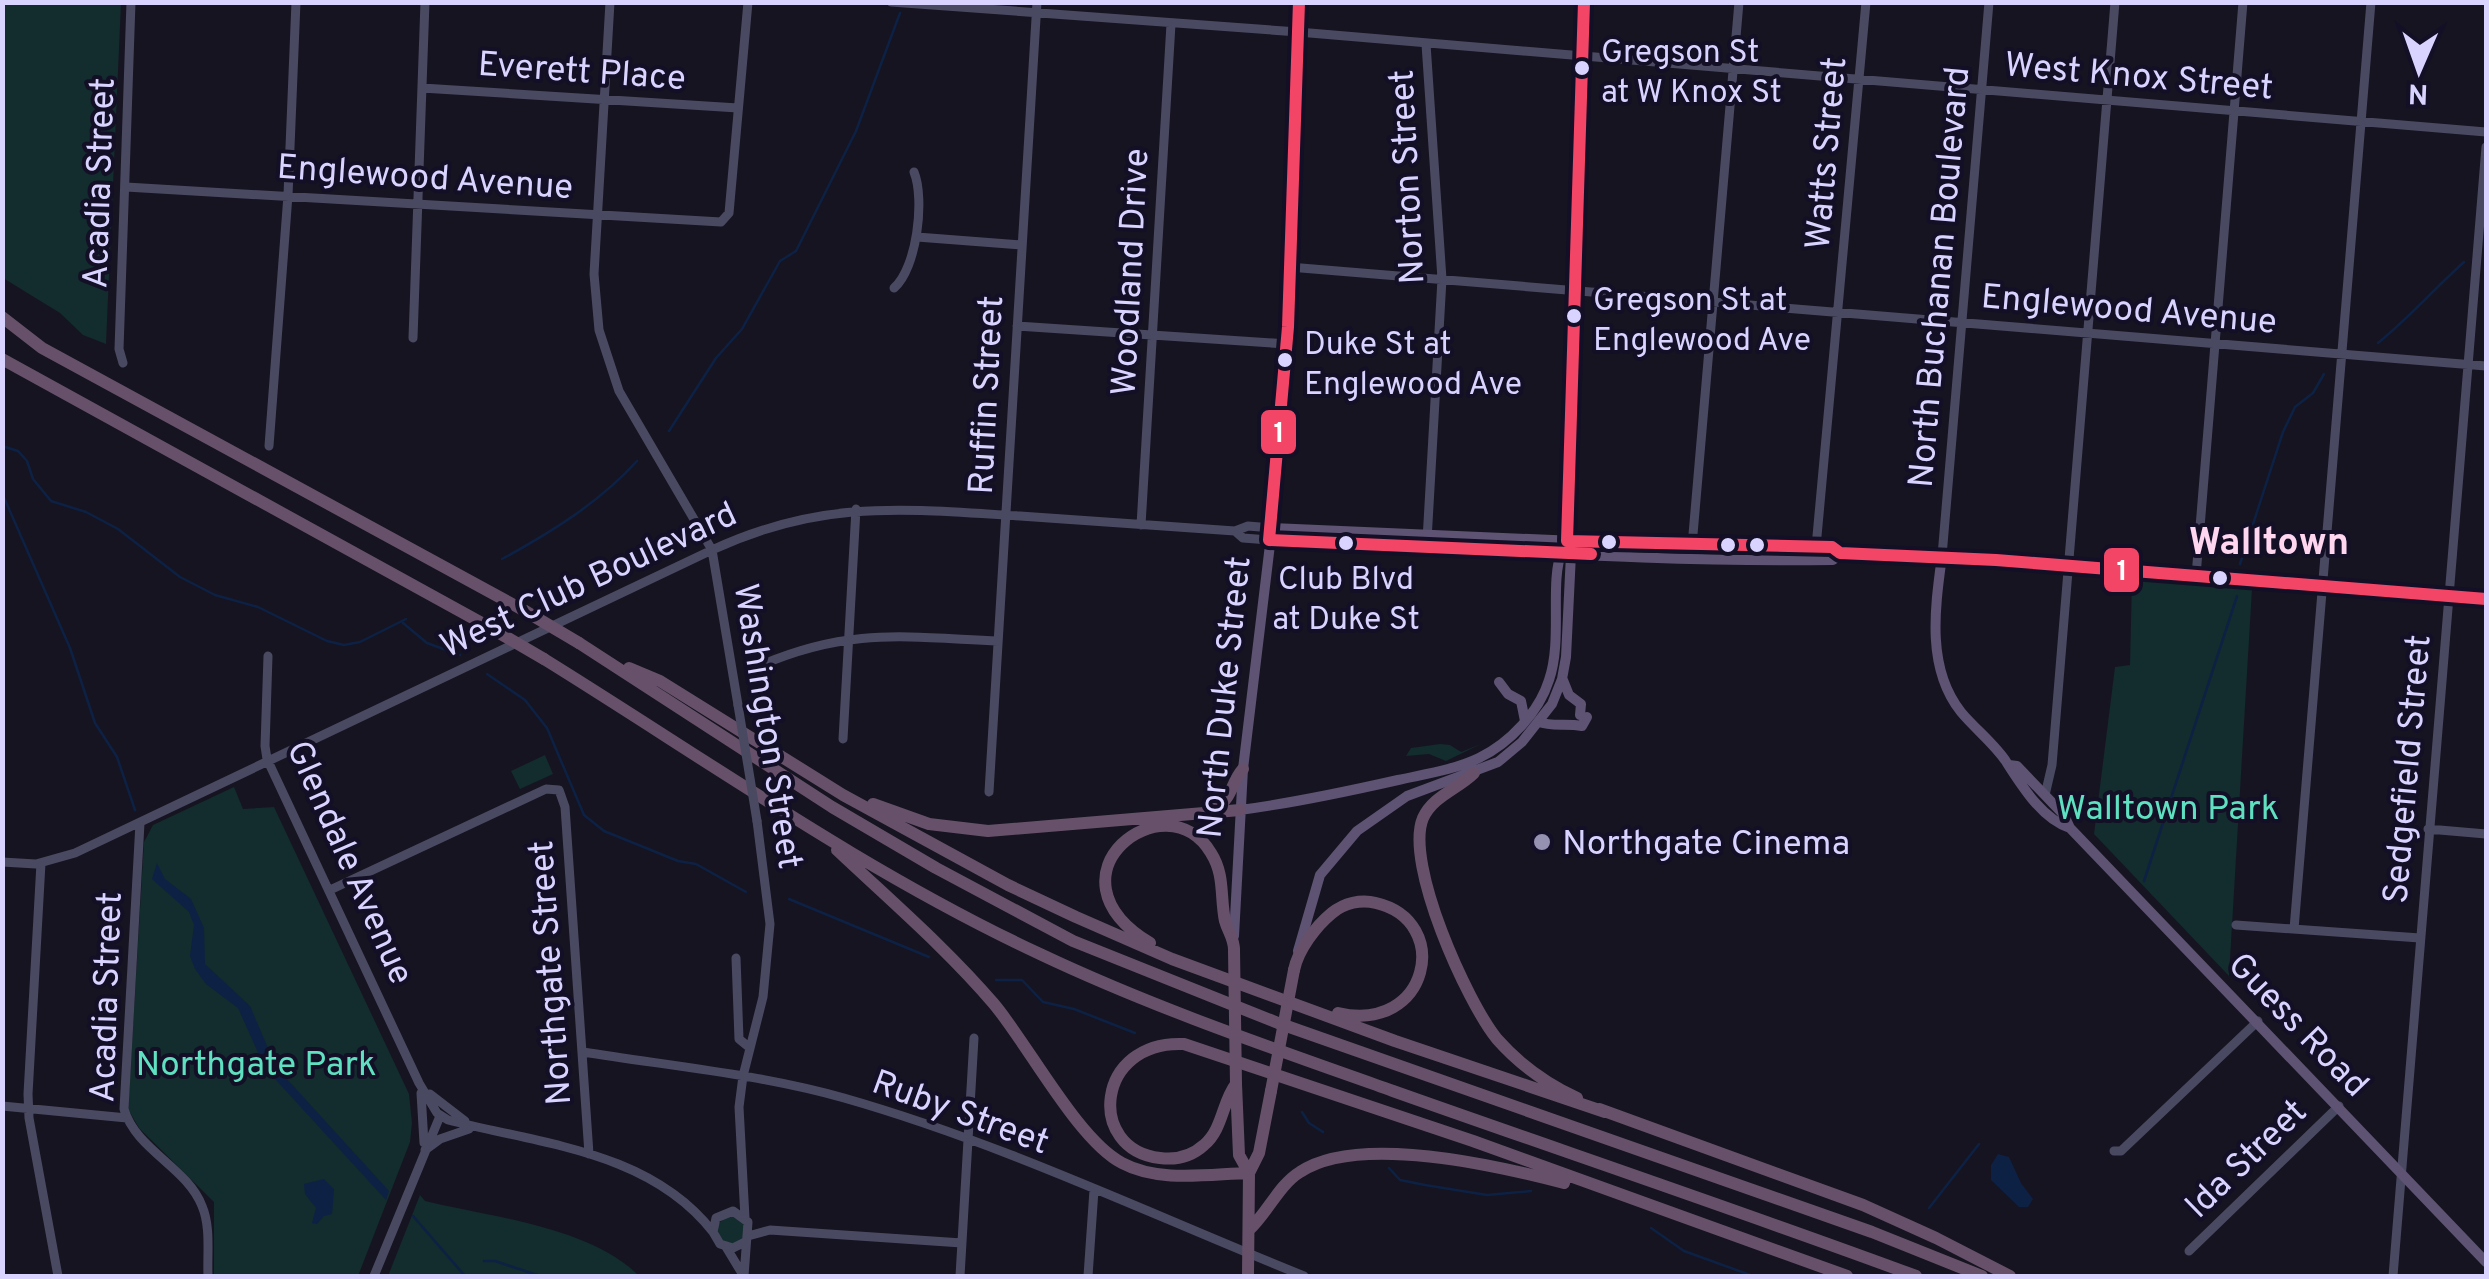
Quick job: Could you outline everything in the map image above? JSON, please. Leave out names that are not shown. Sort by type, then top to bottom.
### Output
[{"type":"highway","points":[[2,316],[42,348]]},
{"type":"highway","points":[[2,328],[524,610],[600,655],[832,807],[1073,941],[1278,1022],[1872,1232],[1982,1276]]},
{"type":"highway","points":[[2,359],[489,627],[821,834],[1039,954],[1163,1007],[1916,1276]]},
{"type":"highway","points":[[2,370],[78,403]]},
{"type":"highway","points":[[600,655],[660,682],[835,787],[929,824],[1012,831],[1240,810]]},
{"type":"highway","points":[[1215,810],[1231,795],[1236,777],[1243,770]]},
{"type":"highway","points":[[1474,773],[1461,787],[1432,804],[1420,826],[1424,874],[1452,958],[1476,1008],[1508,1050],[1536,1075],[1605,1112]]},
{"type":"highway","points":[[835,787],[842,795],[1008,885],[1151,951],[1862,1204],[2010,1276]]},
{"type":"highway","points":[[1202,968],[1135,933],[1112,910],[1106,893],[1107,869],[1122,842],[1151,827],[1174,828],[1197,837],[1216,863],[1226,923],[1234,943]]},
{"type":"highway","points":[[821,834],[963,969],[1026,1044],[1084,1130],[1107,1154],[1126,1166],[1149,1173],[1250,1173],[1258,1153],[1295,963],[1330,914],[1350,903],[1370,901],[1403,916],[1415,932],[1422,954],[1422,966],[1407,998],[1375,1015],[1321,1012]]},
{"type":"highway","name":"North Duke Street","points":[[1234,943],[1239,1154],[1250,1173],[1248,1276]]},
{"type":"highway","points":[[1236,1084],[1228,1094],[1212,1137],[1198,1150],[1178,1158],[1138,1152],[1122,1138],[1113,1121],[1111,1093],[1125,1064],[1144,1050],[1184,1044],[1473,1141],[1847,1276]]},
{"type":"highway","points":[[1250,1230],[1297,1173],[1320,1160],[1341,1155],[1396,1154],[1490,1165],[1630,1200]]},
{"type":"main road","name":"North Duke Street","points":[[1234,943],[1243,770],[1272,528],[1286,344],[1299,2]]},
{"type":"main road","points":[[1240,810],[1319,798],[1451,769],[1491,751],[1525,720],[1547,687],[1554,664],[1568,541],[1584,2]]},
{"type":"main road","name":"West Club Boulevard","points":[[1272,528],[1565,554],[1786,560],[1833,560],[1840,554],[1942,556]]},
{"type":"main road","name":"West Club Boulevard","points":[[1270,540],[1816,547],[1834,548],[1840,554]]},
{"type":"main road","points":[[1786,560],[1806,556],[1816,547]]},
{"type":"main road","points":[[1295,963],[1314,889],[1339,849],[1391,804],[1474,773],[1510,752],[1552,704],[1562,679],[1568,642],[1565,554]]},
{"type":"main road","name":"Guess Road","points":[[1942,556],[1936,632],[1942,677],[1955,704],[2019,783],[2056,823],[2070,828]]},
{"type":"main road","points":[[1538,722],[1582,726],[1581,704],[1569,695],[1562,679]]},
{"type":"main road","points":[[1499,682],[1508,694],[1521,700],[1525,720]]},
{"type":"main road","name":"Guess Road","points":[[2009,766],[2017,766],[2045,795],[2064,815],[2070,828],[2486,1262]]},
{"type":"street","name":"Acadia Street","points":[[124,363],[119,349],[131,2]]},
{"type":"street","points":[[270,446],[288,194],[296,2]]},
{"type":"street","points":[[413,338],[426,2]]},
{"type":"street","name":"Washington Street","points":[[610,2],[594,290],[606,358],[637,424],[712,550],[770,924],[768,970],[743,1076],[740,1107],[746,1220]]},
{"type":"street","points":[[738,108],[748,2]]},
{"type":"street","name":"West Knox Street","points":[[890,2],[1037,8],[1172,24],[2486,132]]},
{"type":"street","points":[[1692,546],[1739,2]]},
{"type":"street","name":"Watts Street","points":[[1816,547],[1866,2]]},
{"type":"street","name":"North Buchanan Boulevard","points":[[1942,556],[1989,2]]},
{"type":"street","points":[[2045,795],[2052,765],[2115,2]]},
{"type":"street","points":[[2196,576],[2243,2]]},
{"type":"street","points":[[2294,929],[2371,2]]},
{"type":"street","name":"Ruffin Street","points":[[989,792],[1037,8]]},
{"type":"street","name":"Woodland Drive","points":[[1141,524],[1172,24]]},
{"type":"street","name":"Norton Street","points":[[1426,44],[1442,279],[1426,541]]},
{"type":"street","name":"Everett Place","points":[[422,88],[738,108]]},
{"type":"street","name":"Englewood Avenue","points":[[126,187],[721,222],[728,212],[738,108]]},
{"type":"street","name":"Sedgefield Street","points":[[2393,1276],[2486,147]]},
{"type":"street","points":[[894,288],[904,275],[917,237],[920,188],[914,172]]},
{"type":"street","points":[[917,237],[1022,246]]},
{"type":"street","name":"Englewood Avenue","points":[[1289,266],[2486,366]]},
{"type":"street","points":[[1017,326],[1286,344]]},
{"type":"street","points":[[842,738],[856,510]]},
{"type":"street","name":"West Club Boulevard","points":[[2,862],[41,863],[74,853],[712,550],[776,524],[856,510],[1006,515],[1234,531],[1248,526],[1272,528]]},
{"type":"street","name":"West Club Boulevard","points":[[1234,531],[1243,538],[1270,540]]},
{"type":"street","name":"West Club Boulevard","points":[[1942,556],[2486,599]]},
{"type":"street","points":[[760,666],[799,649],[849,638],[998,641]]},
{"type":"street","name":"Glendale Avenue","points":[[268,656],[267,759],[419,1083],[440,1116],[589,1154],[640,1174],[692,1209],[712,1232]]},
{"type":"street","name":"Northgate Street","points":[[330,890],[546,789],[558,790],[565,807],[589,1154]]},
{"type":"street","name":"Acadia Street","points":[[140,823],[123,1092],[126,1118],[202,1204],[208,1276]]},
{"type":"street","points":[[2428,829],[2486,834]]},
{"type":"street","points":[[41,863],[28,1108],[58,1276]]},
{"type":"street","points":[[2236,925],[2420,938]]},
{"type":"street","points":[[736,958],[740,1039],[750,1048]]},
{"type":"street","points":[[2114,1152],[2121,1151],[2258,1022]]},
{"type":"street","points":[[960,1276],[974,1038]]},
{"type":"street","name":"Ruby Street","points":[[582,1052],[743,1076],[843,1098],[968,1139],[1304,1276]]},
{"type":"street","name":"Glendale Avenue","points":[[419,1083],[450,1112],[476,1128]]},
{"type":"street","name":"Glendale Avenue","points":[[419,1083],[424,1150]]},
{"type":"street","points":[[2,1106],[126,1118]]},
{"type":"street","name":"Ida Street","points":[[2190,1251],[2339,1106]]},
{"type":"street","points":[[374,1276],[440,1116]]},
{"type":"street","points":[[424,1150],[450,1134],[476,1128]]},
{"type":"street","points":[[743,1184],[712,1232],[744,1276]]},
{"type":"street","points":[[1088,1276],[1094,1190]]},
{"type":"street","name":"Glendale Avenue","points":[[692,1209],[722,1214]]},
{"type":"street","points":[[722,1214],[738,1212],[746,1220],[770,1230],[962,1243]]},
{"type":"street","points":[[744,1276],[746,1220]]},
{"type":"street","points":[[726,1247],[737,1247],[770,1230]]},
{"type":"green space","points":[[2,3],[121,3],[106,344],[83,335],[60,313],[3,278]]},
{"type":"green space","name":"Walltown Park","points":[[2132,579],[2252,589],[2229,976],[2094,834],[2115,667],[2130,665]]},
{"type":"green space","points":[[1440,744],[1461,752],[1481,744],[1446,761],[1429,754],[1406,756],[1411,748]]},
{"type":"green space","points":[[545,755],[553,774],[520,789],[511,771]]},
{"type":"green space","name":"Northgate Park","points":[[234,787],[243,809],[274,807],[409,1094],[410,1142],[358,1276],[214,1276],[214,1202],[139,1128],[128,1109],[144,842],[153,825]]},
{"type":"green space","points":[[420,1195],[425,1201],[568,1235],[619,1259],[639,1276],[388,1276]]},
{"type":"green space","points":[[729,1214],[745,1222],[744,1238],[736,1244],[721,1241],[716,1226]]},
{"type":"water","points":[[157,863],[165,879],[191,899],[204,928],[205,964],[250,1006],[276,1067],[389,1191],[386,1200],[265,1068],[238,1008],[206,984],[195,969],[190,956],[194,925],[189,912],[152,879]]},
{"type":"water","points":[[1998,1154],[2009,1157],[2033,1199],[2028,1207],[2019,1207],[1991,1180],[1991,1165]]},
{"type":"water","points":[[324,1179],[334,1189],[332,1214],[312,1223],[316,1208],[305,1194],[304,1184]]},
{"type":"waterway","points":[[669,431],[716,358],[742,329],[780,261],[796,251],[856,131],[900,13]]},
{"type":"waterway","points":[[2378,343],[2464,262]]},
{"type":"waterway","points":[[2240,564],[2283,432],[2295,407],[2313,393],[2324,374]]},
{"type":"waterway","points":[[2,446],[18,451],[27,461],[33,479],[51,501],[86,512],[118,529],[180,577],[215,595],[258,607],[327,641],[344,645],[360,642],[406,619]]},
{"type":"waterway","points":[[502,559],[574,516],[637,461]]},
{"type":"waterway","points":[[2,493],[70,648],[95,723],[117,757],[135,810]]},
{"type":"waterway","points":[[2144,881],[2237,596]]},
{"type":"waterway","points":[[403,623],[427,643],[460,655]]},
{"type":"waterway","points":[[487,674],[525,700],[547,728],[584,815],[604,831],[678,861],[696,864],[746,892]]},
{"type":"waterway","points":[[789,899],[929,957]]},
{"type":"waterway","points":[[996,980],[1022,980],[1043,1002],[1074,1009],[1135,1033]]},
{"type":"waterway","points":[[1302,1112],[1309,1123],[1323,1132]]},
{"type":"waterway","points":[[1929,1208],[1979,1144]]},
{"type":"waterway","points":[[1389,1168],[1400,1180],[1425,1185],[1487,1195],[1531,1191]]},
{"type":"waterway","points":[[413,1216],[465,1276]]},
{"type":"waterway","points":[[1651,1228],[1684,1251],[1753,1276]]},
{"type":"waterway","points":[[484,1261],[540,1276]]},
{"type":"transit line","name":"1","points":[[1299,2],[1288,327],[1269,540],[1591,554]]},
{"type":"transit line","name":"1","points":[[1584,2],[1567,541],[1832,547],[1840,553],[1996,560],[2486,599]]},
{"type":"place","name":"Gregson St at W Knox St","points":[[1582,68]]},
{"type":"place","name":"Gregson St at Englewood Ave","points":[[1574,316]]},
{"type":"place","name":"Duke St at Englewood Ave","points":[[1285,360]]},
{"type":"place","name":"Club Blvd at Duke St","points":[[1346,543]]},
{"type":"place","name":"Northgate Cinema","points":[[1542,842]]},
{"type":"district","name":"Walltown","points":[[2269,541]]}]
